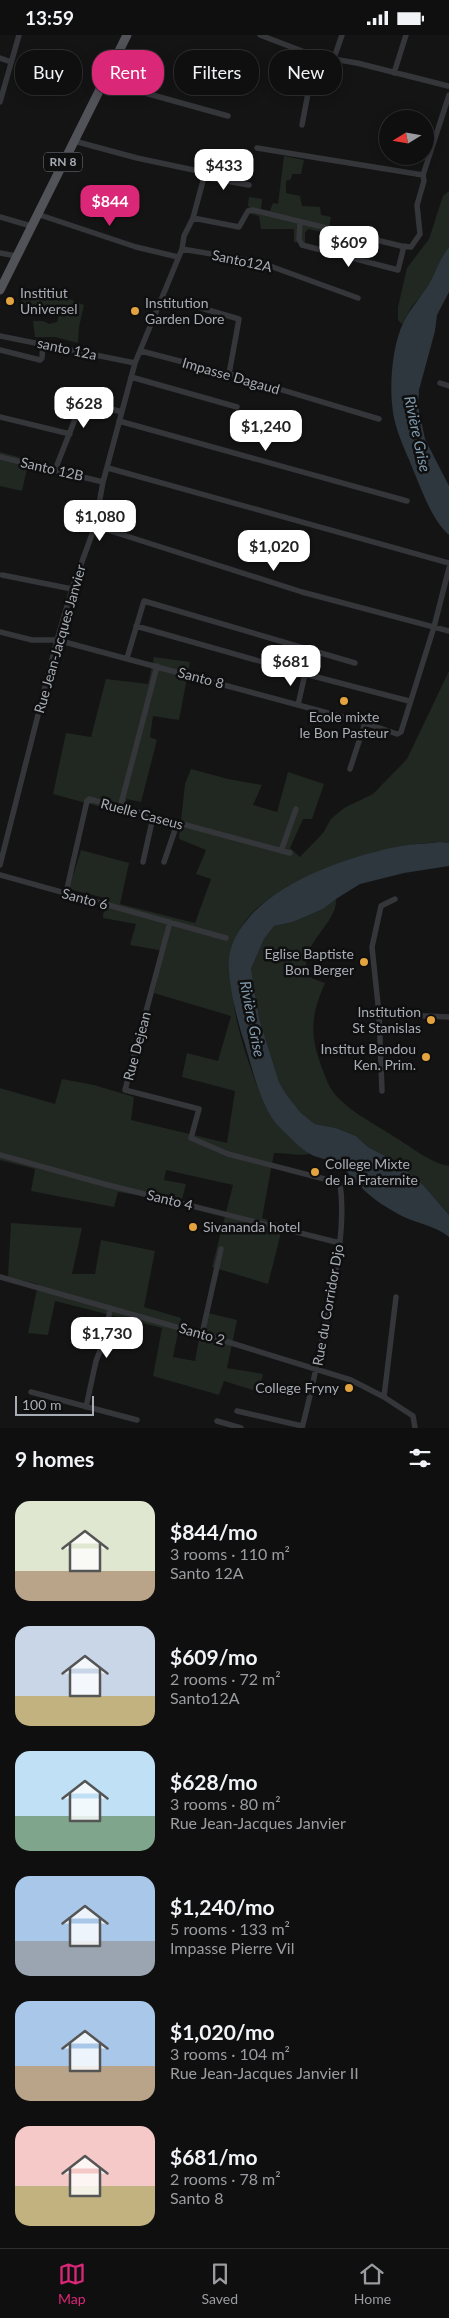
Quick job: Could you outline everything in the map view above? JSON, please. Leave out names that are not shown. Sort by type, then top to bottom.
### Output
[{"type":"main road","name":"RN 8","points":[[119,50],[127,35]]},
{"type":"main road","name":"RN 8","points":[[0,290],[96,95]]},
{"type":"street","points":[[0,102],[3,77],[11,61],[19,35]]},
{"type":"street","points":[[260,35],[299,50]]},
{"type":"street","points":[[337,50],[342,35]]},
{"type":"street","points":[[394,73],[406,35]]},
{"type":"street","points":[[0,58],[11,61]]},
{"type":"street","points":[[300,223],[299,241],[302,245],[398,270],[408,246],[420,233],[417,205],[424,181],[423,175],[449,89],[342,60]]},
{"type":"street","points":[[152,95],[228,116]]},
{"type":"street","points":[[302,125],[308,95]]},
{"type":"street","points":[[74,141],[203,173],[204,177],[248,185]]},
{"type":"street","points":[[257,148],[423,175]]},
{"type":"street","name":"Rue Jean-Jacques Janvier","points":[[0,865],[57,640],[72,589],[95,526],[103,482],[135,363],[182,249],[184,236],[193,218],[204,177]]},
{"type":"street","points":[[193,218],[240,227],[248,211],[253,210],[300,223],[408,246]]},
{"type":"street","points":[[37,214],[136,247],[178,257]]},
{"type":"street","points":[[0,217],[31,226]]},
{"type":"street","name":"Santo12A","points":[[182,249],[259,262],[358,298]]},
{"type":"street","points":[[0,253],[16,257]]},
{"type":"street","points":[[201,308],[239,319],[229,374]]},
{"type":"street","name":"santo 12a","points":[[0,335],[135,363]]},
{"type":"street","points":[[0,352],[40,360],[42,358],[43,344]]},
{"type":"street","name":"Impasse Dagaud","points":[[141,351],[229,374],[379,419]]},
{"type":"street","points":[[131,377],[237,407]]},
{"type":"street","points":[[440,383],[449,386]]},
{"type":"street","points":[[55,470],[81,404],[92,404],[122,411]]},
{"type":"street","points":[[0,417],[70,434]]},
{"type":"street","points":[[119,421],[407,501]]},
{"type":"street","name":"Santo 12B","points":[[0,457],[103,482]]},
{"type":"street","points":[[108,468],[449,563]]},
{"type":"street","points":[[95,526],[302,592],[449,631]]},
{"type":"street","points":[[136,626],[305,674],[409,701],[434,627],[449,568]]},
{"type":"street","points":[[2,575],[72,589]]},
{"type":"street","points":[[127,658],[144,601],[356,663]]},
{"type":"street","name":"Santo 8","points":[[0,632],[32,640],[57,640],[127,658],[365,723],[394,735],[399,734],[409,701]]},
{"type":"street","points":[[120,808],[157,666]]},
{"type":"street","points":[[298,705],[305,674]]},
{"type":"street","points":[[350,769],[365,723]]},
{"type":"street","name":"Ruelle Caseus","points":[[66,893],[86,801],[89,799],[290,853]]},
{"type":"street","points":[[281,851],[296,809]]},
{"type":"street","points":[[143,862],[153,817]]},
{"type":"street","points":[[164,862],[177,824]]},
{"type":"street","name":"Santo 6","points":[[0,875],[226,938]]},
{"type":"street","points":[[382,1091],[373,937],[381,906],[395,899]]},
{"type":"street","name":"Rue Dejean","points":[[170,922],[125,1090],[199,1109],[190,1138],[228,1154],[339,1181]]},
{"type":"street","points":[[379,1014],[449,1017]]},
{"type":"street","name":"Santo 4","points":[[0,1155],[104,1184],[340,1243]]},
{"type":"street","name":"Rue du Corridor Djo","points":[[302,1427],[317,1369],[340,1243],[342,1198],[339,1181]]},
{"type":"street","points":[[202,1334],[221,1249]]},
{"type":"street","name":"Santo 2","points":[[0,1277],[202,1334],[351,1379],[384,1397],[412,1416],[415,1428]]},
{"type":"street","points":[[384,1397],[396,1297]]},
{"type":"street","points":[[86,1407],[96,1361],[106,1335],[110,1309]]},
{"type":"street","points":[[31,1392],[137,1420]]},
{"type":"street","points":[[237,1411],[302,1427]]},
{"type":"street","points":[[217,1421],[241,1428]]},
{"type":"shaded area","points":[[284,156],[304,160],[301,174],[292,174],[291,179],[286,181],[286,193],[300,196],[302,206],[320,207],[321,215],[331,217],[328,233],[308,229],[305,233],[305,243],[294,242],[294,229],[261,229],[259,216],[251,214],[248,205],[249,197],[262,199],[261,209],[270,211],[273,203],[278,204]]},
{"type":"shaded area","points":[[449,191],[449,247],[424,293],[412,306],[402,324],[398,320],[398,307],[407,268],[429,239],[443,196]]},
{"type":"shaded area","points":[[22,291],[62,296],[84,305],[79,327],[78,343],[55,337],[35,337],[33,321],[43,321],[49,324],[57,322],[60,311],[25,307],[21,301]]},
{"type":"shaded area","points":[[0,452],[29,460],[22,491],[0,486]]},
{"type":"shaded area","points":[[154,657],[190,662],[179,720],[153,716],[150,737],[157,740],[141,802],[127,799],[123,813],[53,794],[66,733],[91,737],[106,679],[148,684]]},
{"type":"shaded area","points":[[449,671],[449,843],[426,843],[364,856],[297,882],[269,899],[248,917],[237,937],[234,961],[234,1006],[240,1034],[251,1069],[272,1116],[293,1140],[310,1154],[274,1153],[262,1218],[283,1225],[268,1284],[212,1267],[233,1185],[166,1170],[164,1180],[186,1184],[180,1207],[144,1196],[118,1192],[114,1207],[31,1191],[35,1169],[0,1160],[0,1088],[55,1104],[62,1079],[94,1085],[134,1097],[131,1120],[227,1143],[235,1091],[182,1077],[187,1053],[218,1061],[231,1016],[154,993],[164,951],[130,945],[136,924],[103,918],[105,898],[69,889],[81,850],[129,863],[120,904],[195,923],[211,879],[196,874],[206,850],[179,839],[185,784],[191,769],[228,779],[262,785],[253,805],[277,812],[288,772],[324,784],[312,819],[303,819],[290,848],[300,857],[323,833],[331,819],[344,808],[373,794],[407,759]]},
{"type":"shaded area","points":[[336,899],[335,909],[311,947],[306,967],[311,978],[325,983],[314,1015],[313,1025],[315,1045],[322,1068],[333,1092],[347,1106],[423,1155],[449,1166],[449,1215],[424,1186],[398,1163],[368,1147],[356,1136],[336,1128],[315,1124],[301,1113],[279,1082],[259,1018],[251,969],[264,939],[274,926],[293,922],[323,909]]},
{"type":"shaded area","points":[[11,1223],[82,1228],[72,1274],[95,1274],[101,1240],[155,1251],[144,1307],[181,1318],[173,1357],[195,1361],[204,1312],[237,1320],[227,1368],[263,1374],[259,1392],[224,1381],[219,1395],[153,1376],[162,1328],[55,1301],[48,1335],[28,1333],[38,1284],[8,1277]]},
{"type":"water","name":"Rivière Grise","points":[[449,247],[449,292],[437,315],[435,331],[419,390],[418,406],[425,439],[449,486],[449,535],[428,506],[401,441],[393,411],[391,385],[396,344],[404,321],[427,288]]},
{"type":"water","name":"Rivière Grise","points":[[449,843],[449,866],[404,873],[360,884],[323,909],[293,922],[274,926],[264,939],[251,969],[259,1018],[279,1082],[286,1094],[301,1113],[315,1124],[336,1128],[356,1136],[368,1147],[398,1163],[424,1186],[449,1215],[449,1237],[439,1230],[404,1217],[387,1208],[365,1191],[340,1166],[315,1156],[299,1146],[273,1120],[262,1099],[241,1032],[229,972],[230,952],[239,931],[254,912],[274,895],[321,870],[369,853],[409,845]]},
{"type":"place","name":"Institiut Universel","points":[[10,301]]},
{"type":"place","name":"Institution Garden Dore","points":[[135,311]]},
{"type":"place","name":"Ecole mixte le Bon Pasteur","points":[[344,701]]},
{"type":"place","name":"Eglise Baptiste Bon Berger","points":[[364,962]]},
{"type":"place","name":"Institution St Stanislas","points":[[431,1020]]},
{"type":"place","name":"Institut Bendou Ken. Prim.","points":[[426,1057]]},
{"type":"place","name":"College Mixte de la Fraternite","points":[[315,1172]]},
{"type":"place","name":"Sivananda hotel","points":[[193,1227]]},
{"type":"place","name":"College Fryny","points":[[349,1388]]}]
